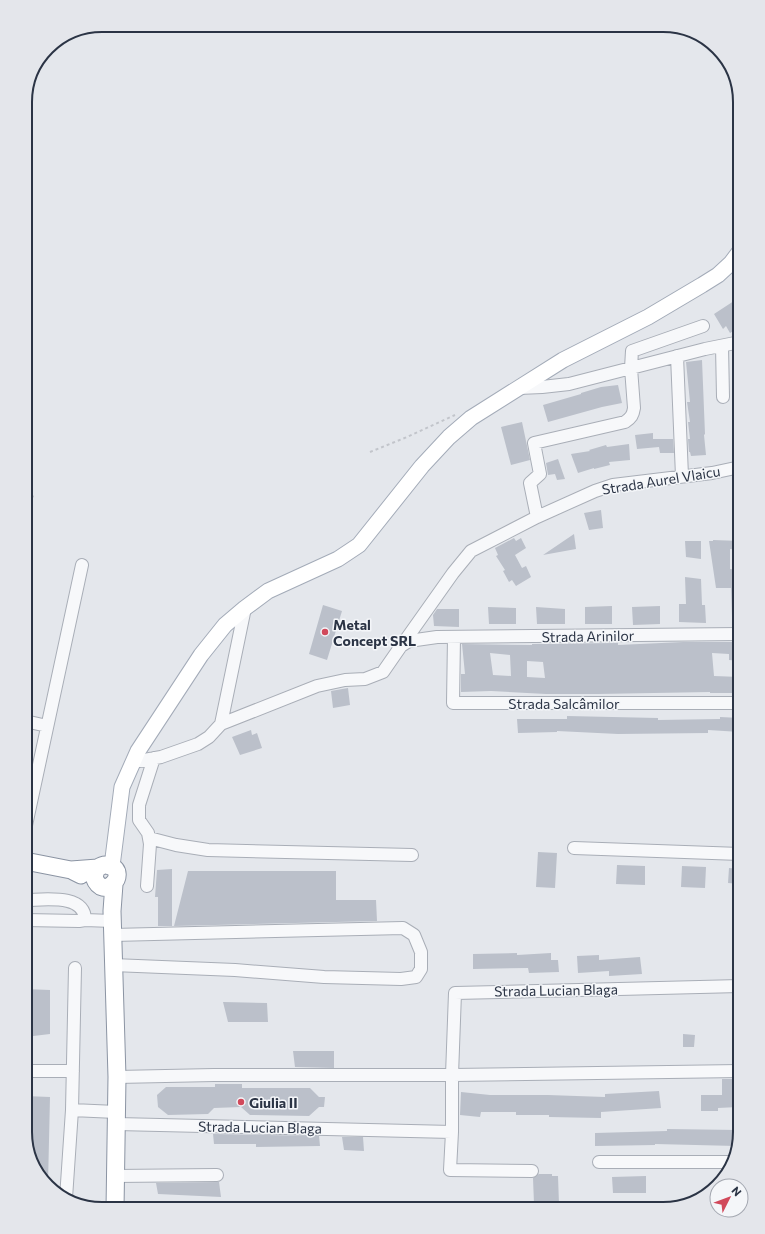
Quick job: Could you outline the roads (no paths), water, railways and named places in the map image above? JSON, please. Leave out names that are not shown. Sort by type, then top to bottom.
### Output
[{"type":"highway","points":[[32,862],[105,875],[112,922],[117,1077],[115,1202]]},
{"type":"main road","points":[[105,875],[114,848],[122,787],[133,762],[201,655],[225,626],[245,608],[268,591],[338,559],[359,545],[422,466],[449,437],[471,418],[563,360],[648,317],[702,285],[718,275],[733,260]]},
{"type":"street","points":[[537,517],[530,483],[540,474],[534,443],[625,422],[633,414],[634,408],[630,368],[632,351],[703,326]]},
{"type":"street","points":[[519,388],[542,388],[569,384],[677,356],[733,344]]},
{"type":"street","points":[[722,346],[723,397]]},
{"type":"street","points":[[677,356],[682,476]]},
{"type":"street","name":"Strada Aurel Vlaicu","points":[[221,724],[317,686],[345,680],[364,679],[383,672],[453,573],[471,551],[537,517],[595,491],[613,485],[712,473],[733,468]]},
{"type":"street","points":[[32,797],[82,565]]},
{"type":"street","points":[[133,762],[154,758],[198,744],[221,724],[245,608]]},
{"type":"street","name":"Strada Arinilor","points":[[401,646],[409,641],[437,637],[733,634]]},
{"type":"street","name":"Strada Salcâmilor","points":[[454,637],[453,703],[733,703]]},
{"type":"street","points":[[32,723],[47,726]]},
{"type":"street","points":[[147,886],[149,838],[148,832],[139,820],[139,805],[154,758]]},
{"type":"street","points":[[149,838],[176,845],[208,850],[412,855]]},
{"type":"street","points":[[574,848],[733,854]]},
{"type":"street","points":[[32,900],[69,900],[81,907],[85,913],[84,920]]},
{"type":"street","points":[[32,920],[84,920],[112,922],[402,928],[414,935],[421,952],[421,970],[416,977],[401,979],[324,977],[235,970],[113,965]]},
{"type":"street","points":[[66,1192],[72,1110],[74,968]]},
{"type":"street","name":"Strada Lucian Blaga","points":[[532,1171],[450,1170],[455,993],[733,986]]},
{"type":"street","points":[[32,1071],[73,1071]]},
{"type":"street","points":[[117,1077],[214,1075],[452,1075],[733,1071]]},
{"type":"street","name":"Strada Lucian Blaga","points":[[72,1110],[116,1118],[452,1132]]},
{"type":"street","points":[[599,1162],[726,1162]]},
{"type":"street","points":[[116,1176],[217,1175]]},
{"type":"place","name":"Metal Concept SRL","points":[[325,632]]},
{"type":"place","name":"Giulia II","points":[[241,1102]]}]
